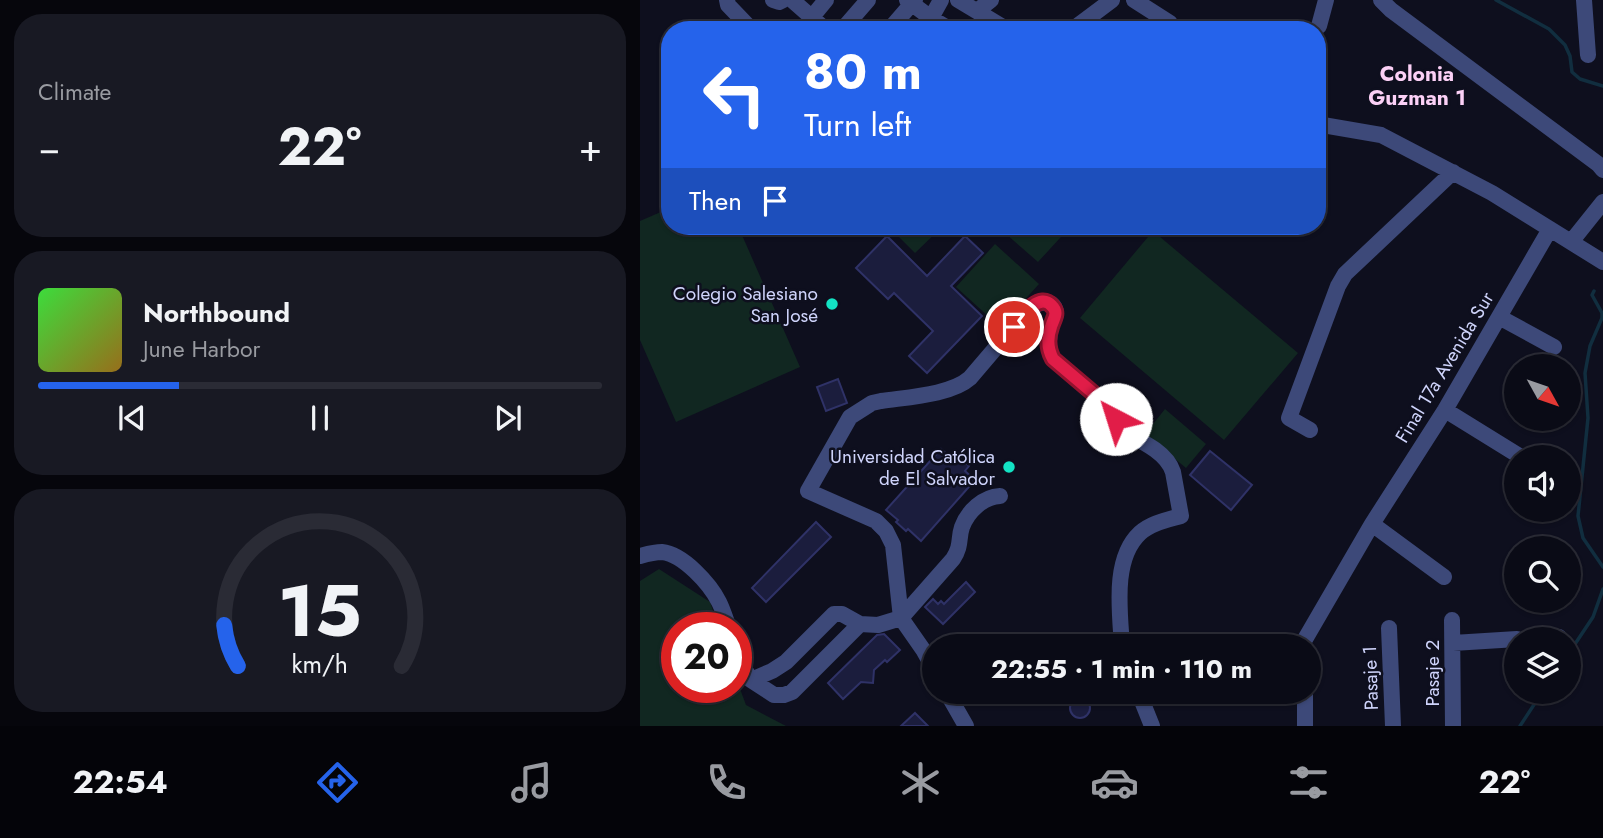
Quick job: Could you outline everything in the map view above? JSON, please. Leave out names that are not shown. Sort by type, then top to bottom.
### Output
[{"type":"street","points":[[727,0],[728,5],[743,21]]},
{"type":"street","points":[[773,0],[783,0]]},
{"type":"street","points":[[792,0],[816,21]]},
{"type":"street","points":[[812,17],[826,0]]},
{"type":"street","points":[[850,21],[868,0]]},
{"type":"street","points":[[928,21],[940,0]]},
{"type":"street","points":[[958,0],[993,21]]},
{"type":"street","points":[[977,11],[991,0]]},
{"type":"street","points":[[1084,21],[1112,0]]},
{"type":"street","points":[[1134,0],[1167,21]]},
{"type":"street","points":[[1320,21],[1326,0]]},
{"type":"street","points":[[1381,0],[1600,167]]},
{"type":"street","points":[[1584,0],[1588,55]]},
{"type":"street","points":[[895,21],[911,1],[924,21]]},
{"type":"street","points":[[1326,126],[1381,135],[1492,193],[1602,262]]},
{"type":"street","points":[[1310,430],[1289,418],[1338,286],[1354,264],[1453,172]]},
{"type":"street","points":[[1571,242],[1602,202]]},
{"type":"street","name":"Final 17a Avenida Sur","points":[[1308,634],[1372,524],[1445,410],[1550,229]]},
{"type":"street","points":[[922,648],[901,618],[893,545],[887,530],[876,521],[808,491],[850,417],[881,401],[951,390],[964,384],[1028,310],[1043,302],[1050,304],[1056,314],[1048,336],[1048,347],[1053,359],[1119,415],[1114,422],[1117,428],[1162,456],[1173,472],[1181,516],[1155,524],[1140,533],[1128,550],[1121,573],[1121,634]]},
{"type":"street","points":[[1499,317],[1554,347]]},
{"type":"street","points":[[1445,410],[1504,446]]},
{"type":"street","points":[[752,680],[786,662],[834,614],[842,614],[860,624],[878,625],[901,618],[953,559],[959,550],[962,527],[980,502],[1000,496]]},
{"type":"street","points":[[1372,524],[1444,577]]},
{"type":"street","points":[[640,556],[663,552],[686,564],[705,582],[723,612]]},
{"type":"street","name":"Pasaje 2","points":[[1452,620],[1453,726]]},
{"type":"street","points":[[752,681],[774,695],[792,692],[860,624]]},
{"type":"street","name":"Pasaje 1","points":[[1389,628],[1392,726]]},
{"type":"street","points":[[1453,643],[1504,640]]},
{"type":"street","points":[[953,704],[966,726]]},
{"type":"street","points":[[1143,704],[1152,726]]},
{"type":"street","points":[[1304,704],[1305,726]]},
{"type":"green space","points":[[661,212],[661,235],[742,235],[800,367],[676,422],[640,340],[640,221]]},
{"type":"green space","points":[[897,235],[934,235],[915,253]]},
{"type":"green space","points":[[1007,235],[1063,235],[1038,262]]},
{"type":"green space","points":[[1150,235],[1158,235],[1298,353],[1224,440],[1080,318]]},
{"type":"green space","points":[[995,244],[1039,284],[1000,327],[956,287]]},
{"type":"green space","points":[[1165,409],[1206,444],[1186,468],[1145,434]]},
{"type":"green space","points":[[659,569],[710,602],[713,612],[661,612],[661,703],[745,703],[786,726],[640,726],[640,581]]},
{"type":"building","points":[[887,236],[927,276],[965,236],[983,253],[951,286],[982,316],[927,373],[909,356],[933,331],[894,293],[888,299],[856,268]]},
{"type":"building","points":[[838,379],[847,403],[826,411],[817,387]]},
{"type":"building","points":[[941,449],[950,457],[954,453],[969,466],[965,471],[975,480],[921,541],[908,529],[906,531],[886,510]]},
{"type":"building","points":[[1210,451],[1252,485],[1231,510],[1190,475]]},
{"type":"building","points":[[816,522],[831,537],[766,602],[752,588]]},
{"type":"building","points":[[966,582],[975,592],[943,624],[925,607],[933,599],[938,604],[941,601],[944,604]]},
{"type":"building","points":[[884,634],[900,650],[874,670],[873,683],[861,682],[843,699],[828,683],[877,635]]},
{"type":"building","points":[[1071,704],[1089,704],[1089,712],[1084,717],[1076,717],[1071,712]]},
{"type":"building","points":[[915,713],[928,726],[901,726]]},
{"type":"waterway","points":[[1496,0],[1549,29],[1565,45],[1572,72],[1580,79],[1603,86]]},
{"type":"waterway","points":[[1594,291],[1592,295],[1602,318],[1590,346],[1585,373],[1588,418],[1578,516],[1583,538],[1603,567]]},
{"type":"waterway","points":[[1581,635],[1593,617],[1603,589]]},
{"type":"waterway","points":[[1520,726],[1534,704]]},
{"type":"place","name":"Colegio Salesiano San José","points":[[832,304]]},
{"type":"place","name":"Universidad Católica de El Salvador","points":[[1009,467]]},
{"type":"district","name":"Colonia Guzman 1","points":[[1417,86]]},
{"type":"route","points":[[1014,327],[1033,306],[1043,302],[1050,304],[1056,314],[1048,336],[1048,347],[1053,359],[1119,415],[1116,419]]}]
